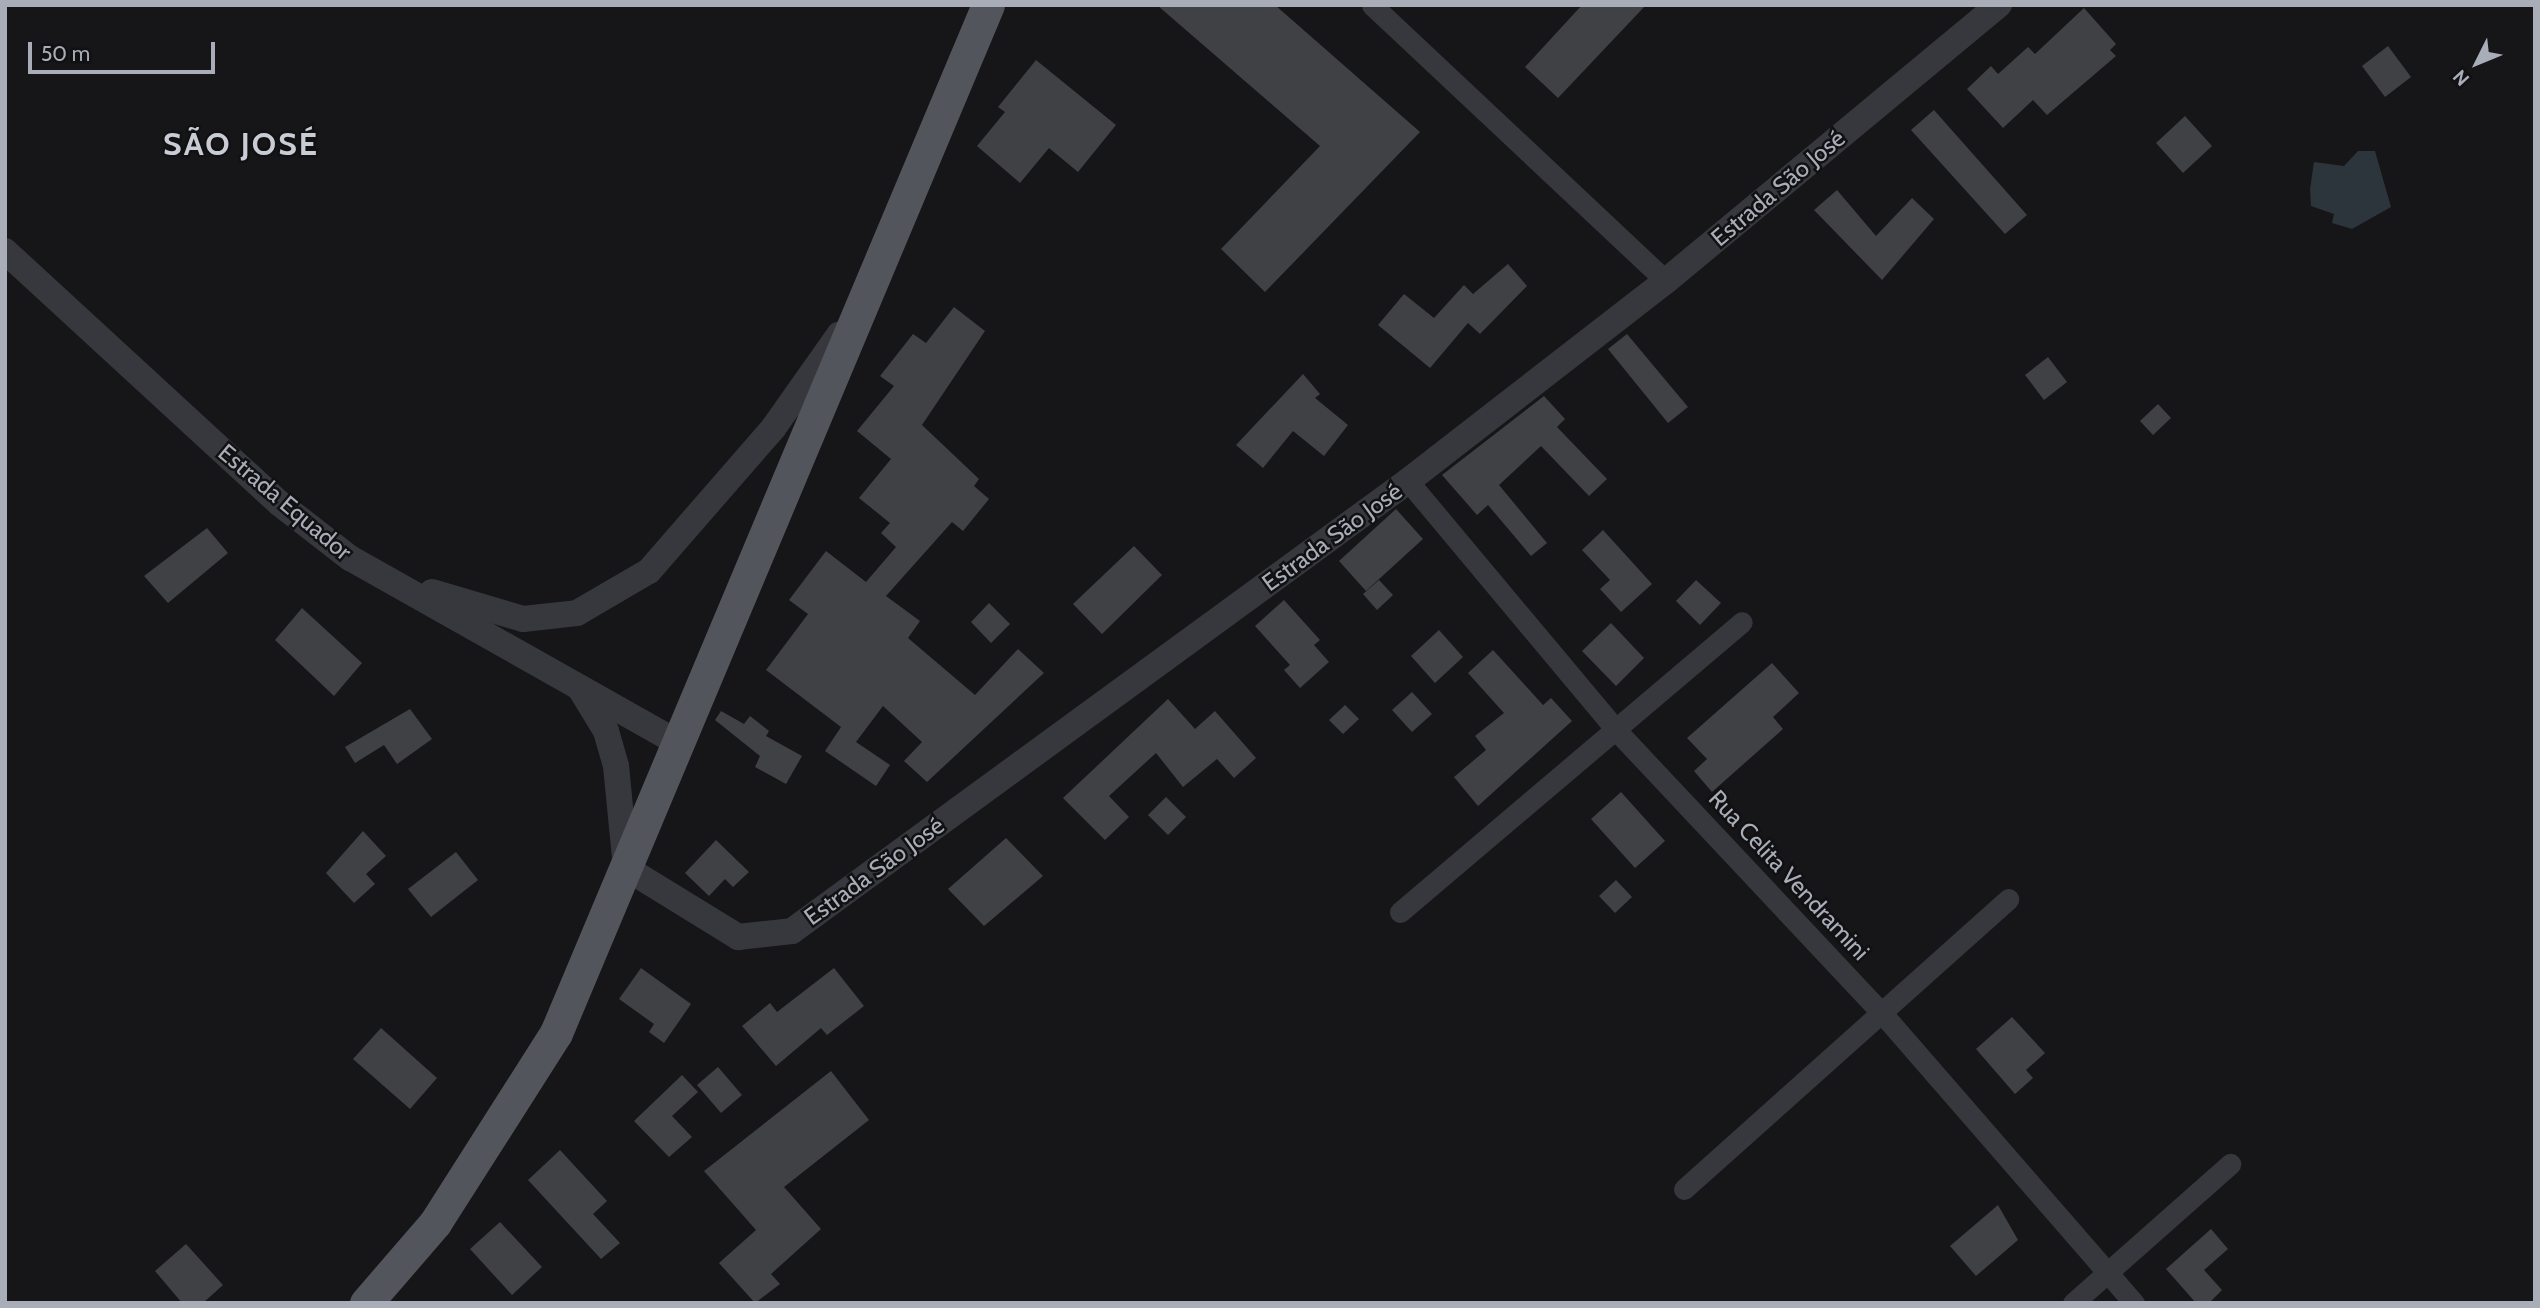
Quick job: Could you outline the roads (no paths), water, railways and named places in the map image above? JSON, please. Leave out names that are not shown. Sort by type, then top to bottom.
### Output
[{"type":"main road","points":[[366,1303],[435,1223],[556,1034],[988,5]]},
{"type":"street","points":[[1372,5],[1666,281]]},
{"type":"street","name":"Estrada São José","points":[[626,868],[738,937],[792,931],[1408,481],[1666,281],[1999,5]]},
{"type":"street","name":"Estrada Equador","points":[[5,251],[279,503],[350,558],[677,742]]},
{"type":"street","points":[[350,558],[444,597],[523,619],[577,613],[649,571],[774,427],[861,304]]},
{"type":"street","name":"Rua Celita Vendramini","points":[[1408,481],[1615,729],[1881,1012],[2134,1303]]},
{"type":"street","points":[[1400,912],[1742,622]]},
{"type":"street","points":[[581,690],[606,731],[616,766],[626,868]]},
{"type":"street","points":[[1684,1189],[2008,899]]},
{"type":"street","points":[[2073,1303],[2230,1164]]},
{"type":"district","name":"SÃO JOSÉ","points":[[241,144]]}]
